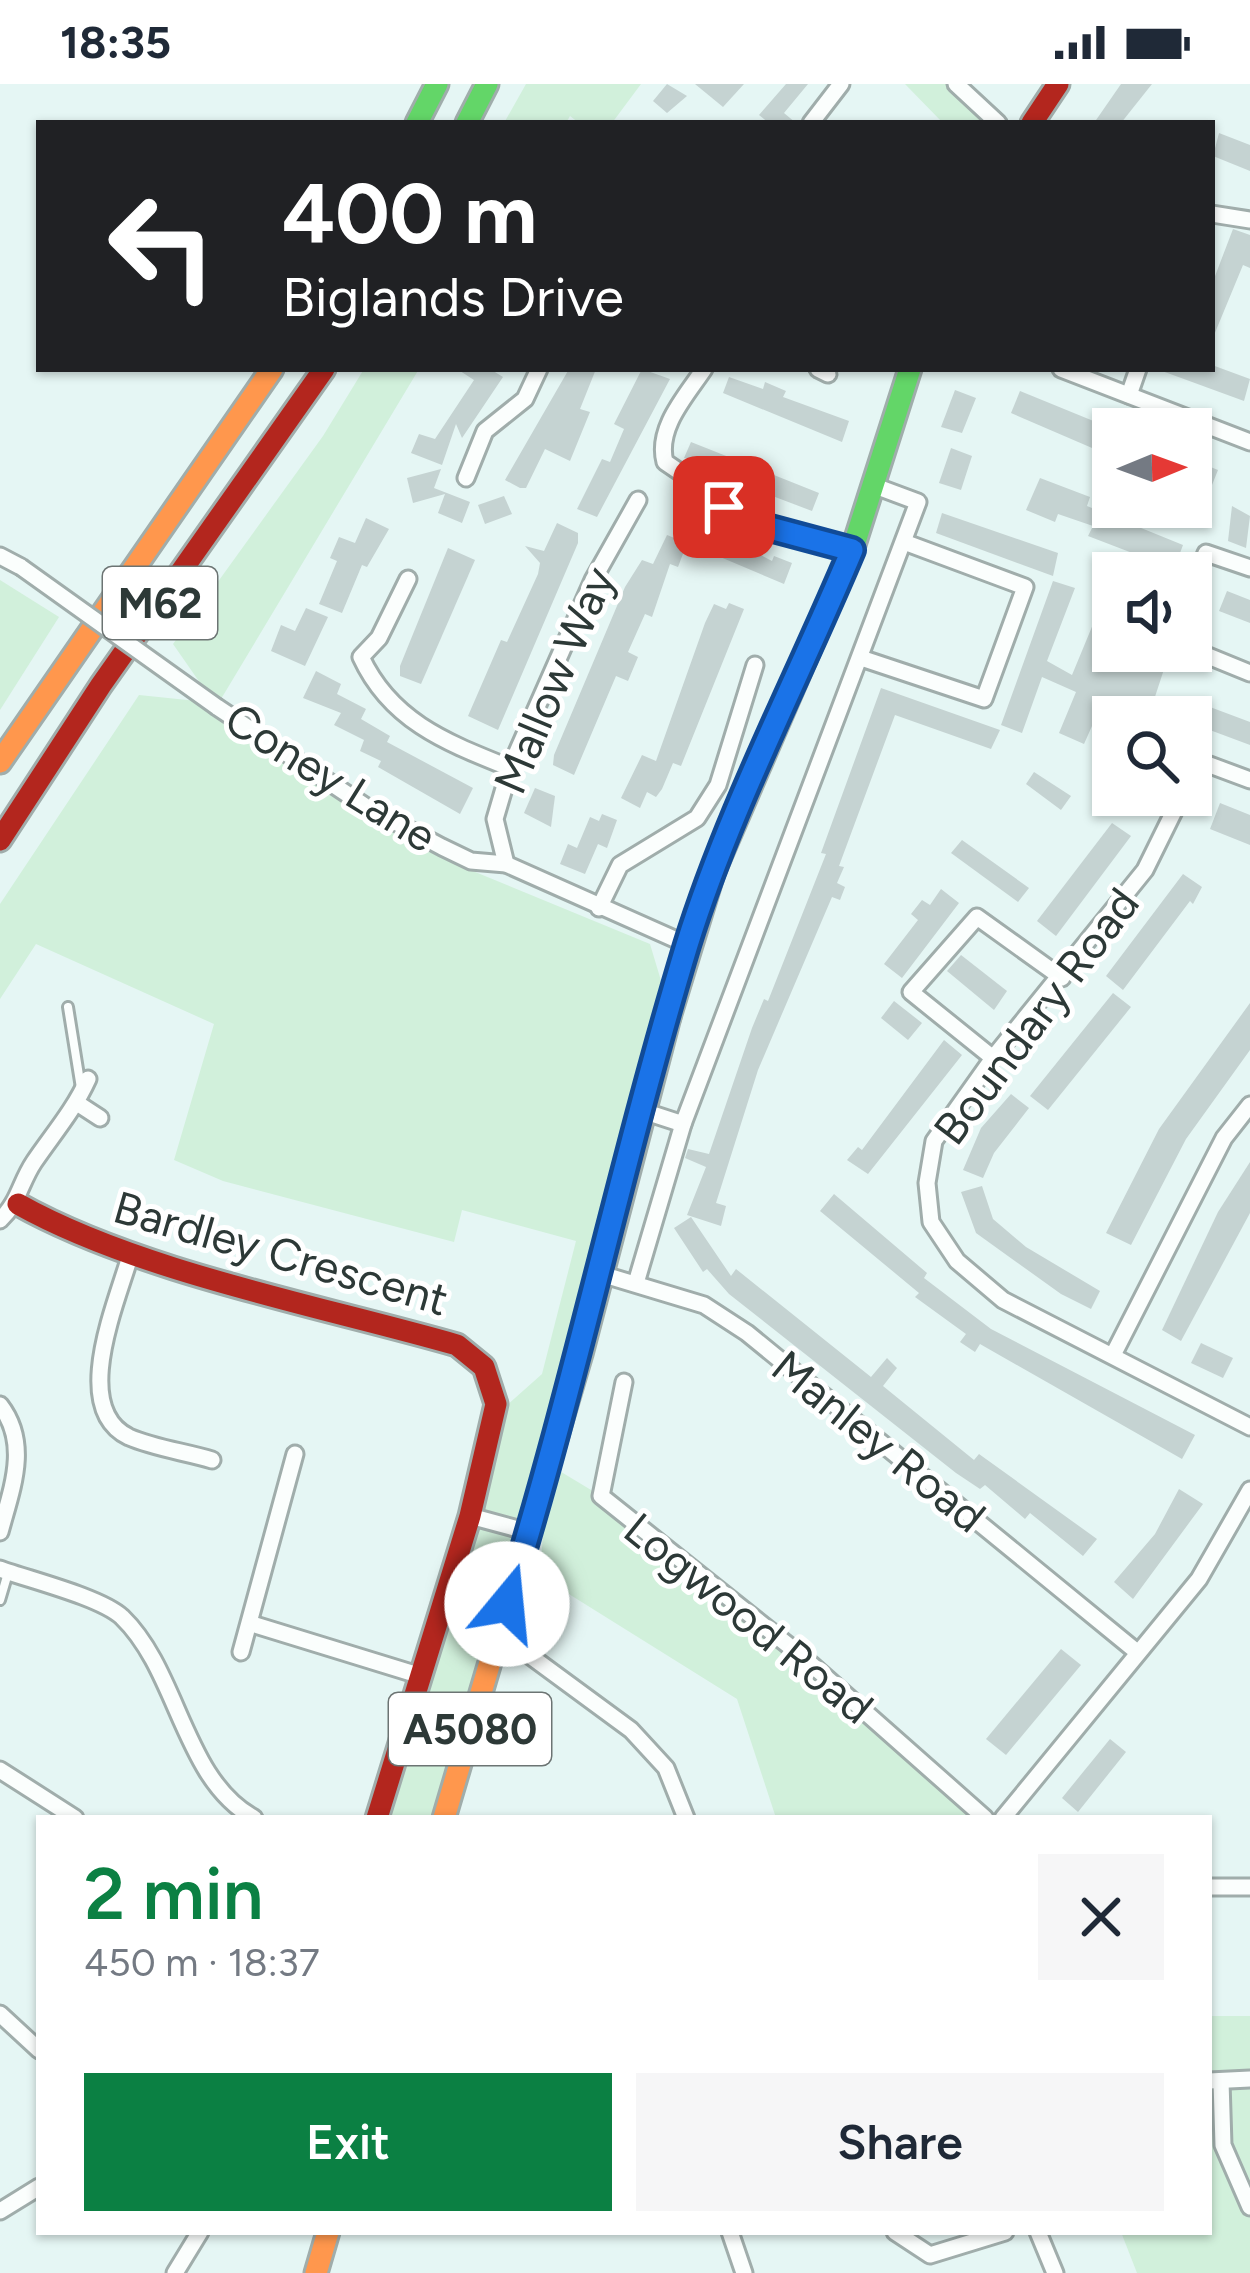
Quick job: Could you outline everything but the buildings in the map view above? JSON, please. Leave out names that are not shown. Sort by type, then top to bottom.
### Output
[{"type":"main road","points":[[419,120],[437,84]]},
{"type":"main road","points":[[469,120],[487,84]]},
{"type":"main road","points":[[1034,120],[1058,84]]},
{"type":"main road","name":"M62","points":[[0,762],[270,372]]},
{"type":"main road","name":"M62","points":[[0,840],[101,685],[323,372]]},
{"type":"main road","name":"A5080","points":[[445,1815],[529,1532],[688,945],[713,873],[852,550],[909,372]]},
{"type":"main road","name":"Bardley Crescent","points":[[17,1204],[64,1231],[131,1253],[457,1345],[484,1367],[496,1404],[470,1516],[377,1815]]},
{"type":"main road","points":[[316,2273],[327,2235]]},
{"type":"street","points":[[814,120],[841,84]]},
{"type":"street","points":[[956,84],[995,120]]},
{"type":"street","points":[[1215,214],[1250,220]]},
{"type":"street","points":[[466,478],[485,431],[525,399],[538,372]]},
{"type":"street","points":[[701,372],[666,429],[660,444],[664,462],[755,524],[852,550]]},
{"type":"street","points":[[1069,372],[1250,442]]},
{"type":"street","points":[[1129,395],[1137,372]]},
{"type":"street","points":[[636,1283],[683,1124],[918,502],[875,486]]},
{"type":"street","name":"Mallow Way","points":[[506,864],[495,819],[510,769],[592,580],[638,500]]},
{"type":"street","points":[[861,658],[984,700],[1025,587],[904,542]]},
{"type":"street","points":[[1212,555],[1250,568]]},
{"type":"street","name":"Coney Lane","points":[[0,556],[364,806],[471,861],[506,864],[688,945]]},
{"type":"street","points":[[408,579],[379,638],[362,658],[374,685],[428,734],[510,769]]},
{"type":"street","points":[[1212,658],[1250,673]]},
{"type":"street","points":[[598,908],[620,865],[697,818],[718,785],[755,664]]},
{"type":"street","points":[[1212,766],[1250,780]]},
{"type":"street","name":"Boundary Road","points":[[1172,816],[1145,870],[993,1058],[934,1141],[927,1184],[931,1222],[958,1261],[1003,1300],[1250,1427]]},
{"type":"street","points":[[993,1058],[911,992],[976,917],[1062,978]]},
{"type":"street","points":[[0,1220],[17,1204],[29,1167],[82,1092],[100,1118]]},
{"type":"street","points":[[1113,1355],[1224,1138],[1250,1105]]},
{"type":"street","points":[[643,1111],[683,1124]]},
{"type":"street","points":[[131,1253],[97,1378],[104,1410],[126,1436],[212,1460]]},
{"type":"street","name":"Manley Road","points":[[598,1274],[704,1305],[747,1333],[1138,1652]]},
{"type":"street","name":"Logwood Road","points":[[624,1382],[601,1496],[803,1657],[982,1815]]},
{"type":"street","points":[[0,1405],[16,1426],[16,1471],[0,1532]]},
{"type":"street","points":[[241,1652],[295,1454]]},
{"type":"street","points":[[1005,1815],[1198,1579],[1245,1513],[1250,1490]]},
{"type":"street","points":[[470,1516],[529,1532]]},
{"type":"street","points":[[4,1570],[118,1612],[139,1636],[208,1770],[243,1815]]},
{"type":"street","points":[[252,1624],[418,1676]]},
{"type":"street","points":[[496,1639],[514,1644],[631,1730],[667,1768],[685,1815]]},
{"type":"street","points":[[0,1770],[70,1815]]},
{"type":"street","points":[[1212,1887],[1250,1887]]},
{"type":"street","points":[[0,2014],[36,2047]]},
{"type":"street","points":[[1250,2079],[1215,2081],[1223,2145],[1250,2207]]},
{"type":"street","points":[[0,2210],[36,2189]]},
{"type":"street","points":[[175,2273],[193,2235]]},
{"type":"street","points":[[731,2235],[744,2273]]},
{"type":"street","points":[[900,2235],[930,2255]]},
{"type":"street","points":[[930,2255],[996,2235]]},
{"type":"street","points":[[1039,2235],[1054,2273]]},
{"type":"street","points":[[925,2273],[930,2255]]},
{"type":"lane","points":[[68,1007],[82,1092]]},
{"type":"lane","points":[[0,1600],[4,1570]]},
{"type":"green space","points":[[526,84],[641,84],[614,120],[570,116],[568,120],[506,120]]},
{"type":"green space","points":[[905,84],[957,84],[991,120],[940,120]]},
{"type":"green space","points":[[362,372],[417,372],[221,699],[205,690],[173,644],[323,436]]},
{"type":"green space","points":[[0,580],[59,617],[0,710]]},
{"type":"green space","points":[[139,695],[197,701],[359,810],[463,867],[650,944],[662,984],[441,1815],[381,1815],[505,1407],[542,1374],[576,1241],[462,1210],[454,1242],[223,1181],[174,1160],[214,1024],[36,944],[0,999],[0,904]]},
{"type":"green space","points":[[548,1464],[601,1496],[981,1815],[775,1815],[737,1699],[540,1576]]},
{"type":"green space","points":[[1212,2016],[1250,2016],[1250,2273],[1137,2273],[1122,2235],[1212,2235]]},
{"type":"traffic: fast","points":[[419,120],[437,84]]},
{"type":"traffic: fast","points":[[469,120],[487,84]]},
{"type":"traffic: fast","points":[[669,1017],[713,873],[852,551],[909,372]]},
{"type":"traffic: slow","points":[[0,762],[270,372]]},
{"type":"traffic: slow","points":[[445,1815],[581,1354],[669,1017]]},
{"type":"traffic: slow","points":[[316,2273],[327,2235]]},
{"type":"traffic: jam","points":[[1034,120],[1058,84]]},
{"type":"traffic: jam","points":[[0,840],[101,685],[322,372]]},
{"type":"traffic: jam","points":[[18,1204],[66,1228],[174,1268],[457,1345],[484,1367],[496,1404],[470,1516],[378,1815]]},
{"type":"route","points":[[507,1604],[581,1354],[598,1274],[688,945],[713,873],[852,550],[755,524],[724,507]]}]
